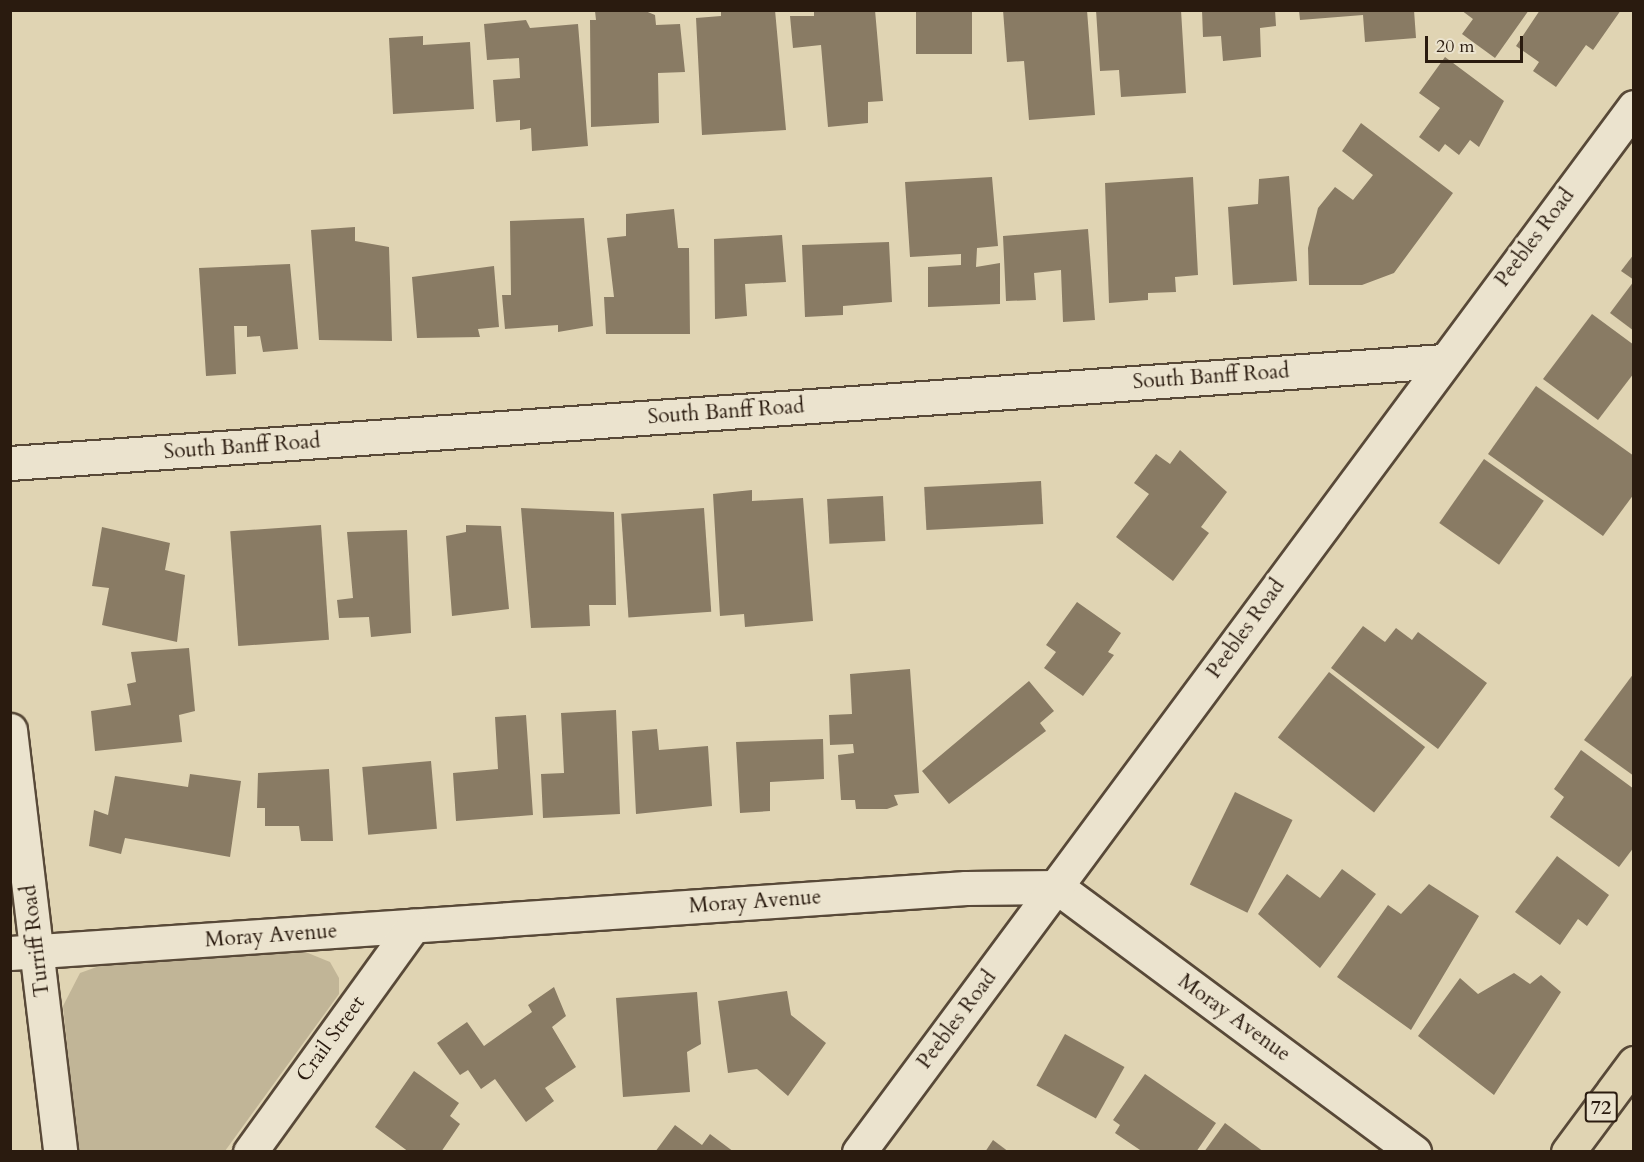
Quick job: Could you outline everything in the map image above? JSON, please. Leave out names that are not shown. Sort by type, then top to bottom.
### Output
[{"type":"main road","name":"72","points":[[1568,1152],[1634,1063]]},
{"type":"street","name":"Peebles Road","points":[[859,1152],[1057,887],[1442,361],[1634,107]]},
{"type":"street","name":"South Banff Road","points":[[10,463],[1442,361]]},
{"type":"street","name":"Turriff Road","points":[[10,730],[24,952],[60,1152]]},
{"type":"street","name":"Moray Avenue","points":[[24,952],[966,888],[1057,887],[1414,1152]]},
{"type":"street","name":"Crail Street","points":[[250,1152],[412,926]]},
{"type":"shaded area","points":[[303,951],[330,962],[339,978],[339,994],[225,1151],[78,1151],[63,1006],[80,973],[105,964]]},
{"type":"building","points":[[643,10],[655,15],[656,25],[680,24],[685,72],[658,73],[659,123],[591,127],[590,20],[596,20],[595,11]]},
{"type":"building","points":[[721,10],[775,10],[786,130],[702,135],[696,18],[721,16]]},
{"type":"building","points":[[814,10],[875,10],[883,101],[868,102],[868,123],[828,127],[821,45],[793,48],[790,16],[814,16]]},
{"type":"building","points":[[916,10],[972,10],[972,54],[916,54]]},
{"type":"building","points":[[1003,10],[1087,10],[1095,115],[1029,120],[1024,61],[1007,62]]},
{"type":"building","points":[[1096,10],[1181,10],[1186,93],[1121,97],[1119,70],[1100,71]]},
{"type":"building","points":[[1202,10],[1275,10],[1276,26],[1260,28],[1261,57],[1223,61],[1221,36],[1203,37]]},
{"type":"building","points":[[1299,10],[1414,10],[1416,38],[1365,42],[1363,15],[1300,20]]},
{"type":"building","points":[[1461,10],[1529,10],[1495,58],[1462,34],[1473,19]]},
{"type":"building","points":[[1540,10],[1621,10],[1593,50],[1586,45],[1556,87],[1533,71],[1539,62],[1516,46]]},
{"type":"building","points":[[526,20],[530,28],[578,24],[588,146],[532,151],[531,128],[520,130],[520,120],[496,122],[493,80],[520,78],[519,58],[487,60],[484,24]]},
{"type":"building","points":[[423,36],[423,45],[470,42],[474,109],[393,114],[389,38]]},
{"type":"building","points":[[1445,57],[1504,101],[1479,147],[1470,140],[1459,155],[1445,144],[1439,152],[1419,137],[1440,108],[1419,93]]},
{"type":"building","points":[[1361,123],[1453,193],[1394,273],[1362,285],[1309,285],[1308,248],[1318,208],[1335,187],[1353,200],[1373,175],[1342,151]]},
{"type":"building","points":[[1289,176],[1297,281],[1233,285],[1228,207],[1258,204],[1259,179]]},
{"type":"building","points":[[992,177],[998,246],[977,248],[976,267],[1000,263],[1000,304],[928,307],[928,267],[961,265],[961,254],[910,257],[905,182]]},
{"type":"building","points":[[1193,177],[1198,275],[1175,277],[1176,292],[1148,293],[1148,300],[1109,303],[1105,183]]},
{"type":"building","points":[[674,209],[678,248],[689,248],[690,334],[606,334],[604,297],[614,297],[607,238],[626,236],[626,214]]},
{"type":"building","points":[[584,218],[593,326],[558,332],[558,325],[505,329],[502,295],[511,295],[510,221]]},
{"type":"building","points":[[355,227],[355,241],[389,247],[392,341],[319,340],[311,230]]},
{"type":"building","points":[[1088,229],[1095,320],[1063,322],[1061,270],[1034,273],[1036,300],[1006,301],[1003,236]]},
{"type":"building","points":[[782,235],[786,282],[745,284],[747,316],[715,319],[714,239]]},
{"type":"building","points":[[889,242],[892,302],[843,306],[843,315],[805,317],[802,245]]},
{"type":"building","points":[[1634,254],[1634,280],[1621,271]]},
{"type":"building","points":[[290,264],[298,349],[263,352],[260,336],[247,337],[247,326],[234,326],[236,374],[206,376],[199,268]]},
{"type":"building","points":[[494,266],[499,327],[478,329],[480,337],[417,338],[412,277]]},
{"type":"building","points":[[1634,281],[1634,331],[1610,313]]},
{"type":"building","points":[[1592,314],[1634,345],[1634,373],[1598,420],[1543,379]]},
{"type":"building","points":[[1536,386],[1634,456],[1634,494],[1603,536],[1488,454]]},
{"type":"building","points":[[1180,450],[1227,492],[1201,527],[1209,533],[1173,581],[1116,537],[1149,494],[1134,483],[1156,454],[1170,464]]},
{"type":"building","points":[[1484,459],[1544,501],[1499,565],[1439,523]]},
{"type":"building","points":[[1041,481],[1043,524],[926,530],[924,487]]},
{"type":"building","points":[[752,490],[752,501],[803,498],[813,621],[745,627],[744,614],[720,616],[713,494]]},
{"type":"building","points":[[883,496],[885,541],[829,544],[827,499]]},
{"type":"building","points":[[521,508],[614,512],[616,605],[589,605],[590,626],[531,628]]},
{"type":"building","points":[[704,508],[711,612],[628,618],[621,514]]},
{"type":"building","points":[[321,525],[329,640],[238,646],[230,531]]},
{"type":"building","points":[[466,525],[501,526],[509,609],[452,616],[446,536],[466,532]]},
{"type":"building","points":[[102,527],[170,543],[165,570],[185,575],[177,642],[102,625],[109,588],[92,586]]},
{"type":"building","points":[[407,530],[411,633],[371,637],[369,617],[339,618],[337,600],[353,598],[347,532]]},
{"type":"building","points":[[1077,602],[1121,633],[1108,652],[1114,655],[1083,696],[1044,668],[1056,652],[1046,645]]},
{"type":"building","points":[[1363,626],[1385,642],[1396,628],[1412,640],[1418,632],[1487,683],[1438,749],[1331,668]]},
{"type":"building","points":[[189,648],[195,711],[179,715],[182,742],[95,751],[91,711],[131,705],[127,684],[136,682],[131,652]]},
{"type":"building","points":[[910,669],[919,793],[894,795],[898,805],[887,809],[856,809],[855,800],[841,800],[838,755],[854,753],[853,744],[830,745],[829,715],[852,714],[850,674]]},
{"type":"building","points":[[1329,672],[1425,747],[1374,813],[1278,737]]},
{"type":"building","points":[[1634,673],[1634,776],[1584,740]]},
{"type":"building","points":[[1029,681],[1054,711],[1040,723],[1046,731],[949,804],[922,771]]},
{"type":"building","points":[[616,710],[620,814],[543,818],[541,774],[564,773],[561,713]]},
{"type":"building","points":[[526,715],[533,815],[456,821],[453,773],[498,769],[495,717]]},
{"type":"building","points":[[657,729],[659,750],[708,746],[712,806],[636,814],[632,731]]},
{"type":"building","points":[[823,739],[824,779],[770,782],[770,811],[740,813],[736,742]]},
{"type":"building","points":[[1581,750],[1634,789],[1634,847],[1619,867],[1550,817],[1564,797],[1554,789]]},
{"type":"building","points":[[431,761],[437,829],[368,835],[362,767]]},
{"type":"building","points":[[329,769],[333,841],[301,841],[299,826],[265,826],[265,808],[257,808],[258,773]]},
{"type":"building","points":[[190,774],[241,781],[230,857],[125,838],[121,854],[89,846],[94,810],[108,815],[115,776],[188,787]]},
{"type":"building","points":[[1235,792],[1293,820],[1247,913],[1190,885]]},
{"type":"building","points":[[1557,856],[1609,895],[1587,926],[1578,919],[1560,945],[1515,912]]},
{"type":"building","points":[[1342,869],[1376,894],[1320,968],[1258,914],[1287,874],[1320,898]]},
{"type":"building","points":[[1429,884],[1479,916],[1411,1030],[1337,977],[1388,905],[1401,914]]},
{"type":"building","points":[[1514,973],[1530,984],[1541,975],[1561,992],[1494,1095],[1418,1036],[1460,978],[1478,994]]},
{"type":"building","points":[[554,987],[566,1016],[552,1027],[576,1067],[545,1088],[554,1101],[526,1122],[495,1079],[481,1089],[468,1070],[460,1075],[437,1043],[467,1022],[484,1046],[532,1012],[528,1005]]},
{"type":"building","points":[[787,991],[791,1015],[826,1043],[788,1096],[757,1069],[728,1073],[718,1001]]},
{"type":"building","points":[[697,992],[701,1044],[687,1052],[690,1092],[623,1097],[616,998]]},
{"type":"building","points":[[1065,1034],[1124,1067],[1096,1119],[1036,1086]]},
{"type":"building","points":[[414,1071],[459,1103],[450,1116],[460,1124],[441,1152],[409,1152],[375,1127]]},
{"type":"building","points":[[1145,1074],[1216,1123],[1196,1152],[1143,1152],[1115,1133],[1120,1125],[1113,1120]]},
{"type":"building","points":[[1225,1123],[1264,1152],[1204,1152]]},
{"type":"building","points":[[675,1125],[702,1145],[710,1134],[734,1152],[655,1152]]},
{"type":"building","points":[[993,1140],[1009,1152],[985,1152]]}]
